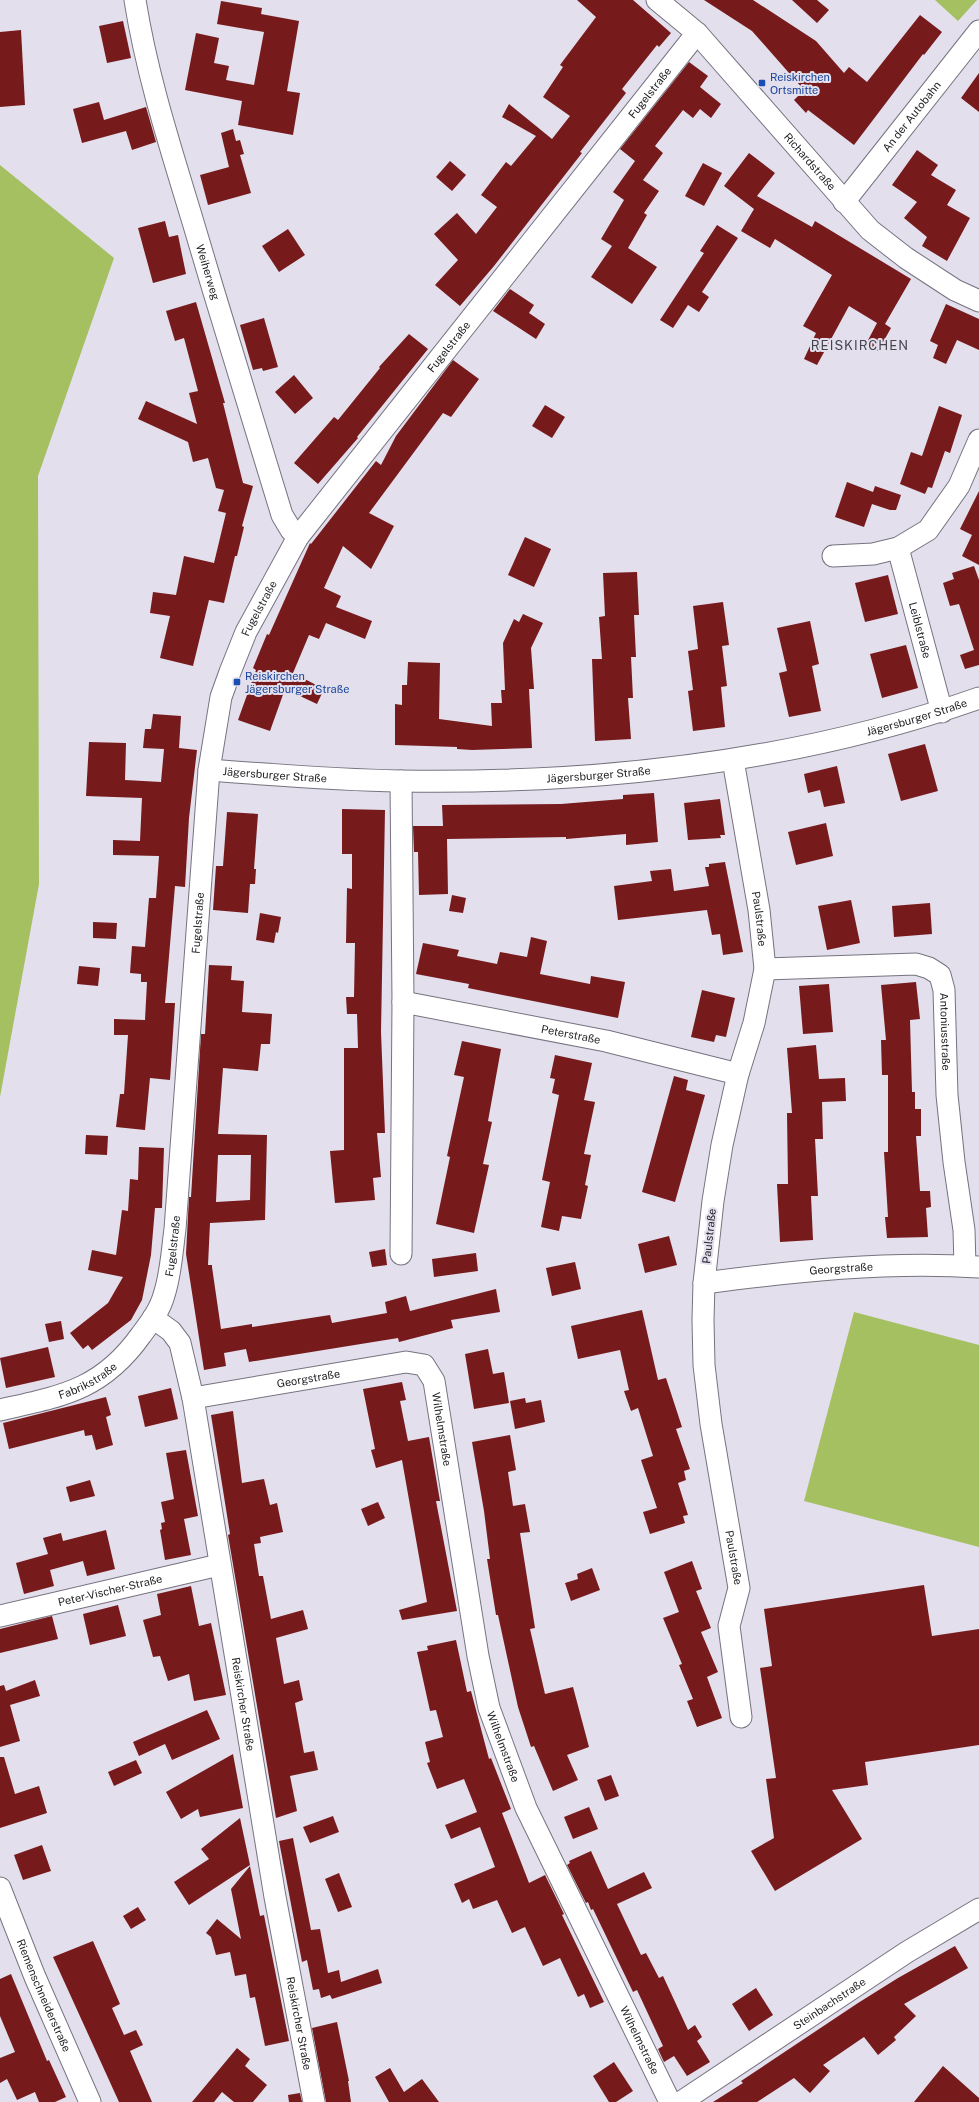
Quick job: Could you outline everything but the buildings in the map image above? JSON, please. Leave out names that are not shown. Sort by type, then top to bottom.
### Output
[{"type":"street","name":"Weiherweg","points":[[134,0],[140,33],[160,112],[244,394],[282,515],[291,530],[298,537]]},
{"type":"street","name":"Richardstraße","points":[[657,0],[680,8],[697,33],[870,230],[906,258],[955,290],[979,301]]},
{"type":"street","name":"An der Autobahn","points":[[844,202],[979,31]]},
{"type":"street","name":"Fugelstraße","points":[[153,1318],[166,1290],[175,1229],[209,770],[221,698],[246,632],[298,537],[697,33]]},
{"type":"street","points":[[832,556],[873,554],[898,548],[928,530],[959,486],[979,440]]},
{"type":"street","name":"Leiblstraße","points":[[898,548],[942,712]]},
{"type":"street","name":"Jägersburger Straße","points":[[209,770],[306,777],[400,781],[561,776],[733,760],[839,739],[977,703]]},
{"type":"street","name":"Paulstraße","points":[[733,760],[759,910],[765,969],[754,1023],[738,1074],[722,1145],[714,1194],[704,1283],[704,1365],[711,1424],[739,1588],[729,1626],[741,1717]]},
{"type":"street","points":[[400,781],[403,1002],[401,1254]]},
{"type":"street","name":"Antoniusstraße","points":[[765,969],[916,964],[929,968],[940,975],[944,990],[947,1096],[954,1162],[964,1230],[972,1266]]},
{"type":"street","name":"Peterstraße","points":[[403,1002],[606,1040],[738,1074]]},
{"type":"street","name":"Georgstraße","points":[[704,1283],[806,1270],[882,1266],[972,1266]]},
{"type":"street","name":"Reiskircher Straße","points":[[153,1318],[172,1331],[180,1343],[192,1398],[275,1897],[314,2102]]},
{"type":"street","name":"Fabrikstraße","points":[[0,1410],[76,1390],[108,1372],[122,1358],[153,1318]]},
{"type":"street","name":"Georgstraße","points":[[192,1398],[406,1362],[424,1365]]},
{"type":"street","name":"Wilhelmstraße","points":[[424,1365],[434,1381],[477,1648],[489,1708],[526,1808],[670,2102]]},
{"type":"street","name":"Peter-Vischer-Straße","points":[[0,1616],[219,1565]]},
{"type":"street","name":"Riemenschneiderstraße","points":[[0,1888],[35,1977],[90,2102]]},
{"type":"street","name":"Steinbachstraße","points":[[681,2102],[907,1952],[979,1909]]},
{"type":"green space","points":[[935,0],[977,0],[958,21]]},
{"type":"green space","points":[[0,165],[114,258],[38,476],[39,884],[0,1097]]},
{"type":"green space","points":[[854,1312],[979,1345],[979,1547],[804,1501]]},
{"type":"place","name":"Reiskirchen Ortsmitte","points":[[762,83]]},
{"type":"place","name":"Reiskirchen Jägersburger Straße","points":[[237,682]]},
{"type":"district","name":"REISKIRCHEN","points":[[860,345]]}]
